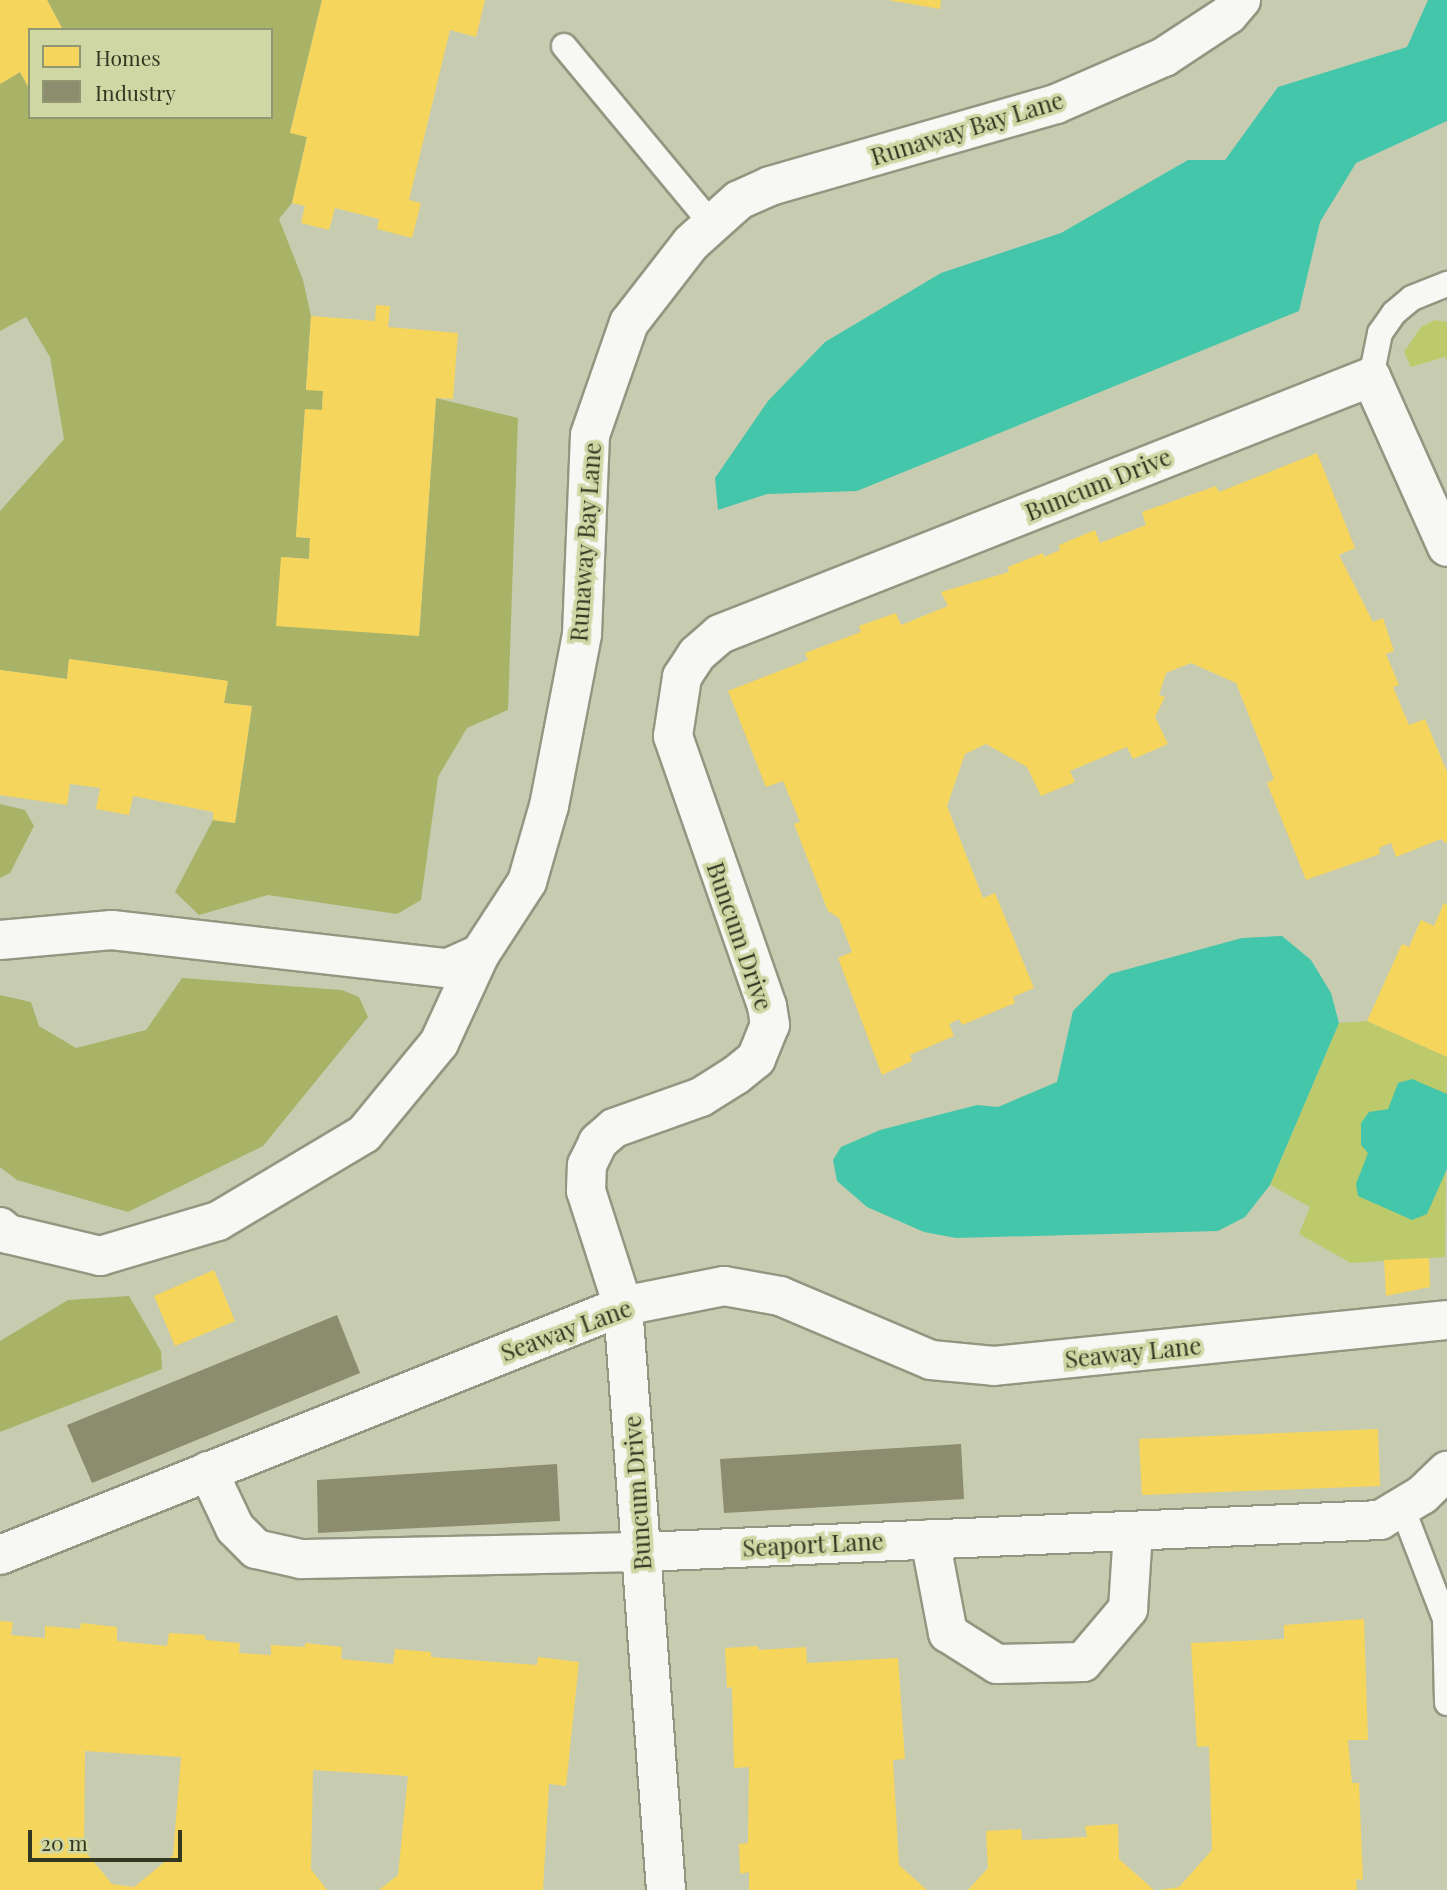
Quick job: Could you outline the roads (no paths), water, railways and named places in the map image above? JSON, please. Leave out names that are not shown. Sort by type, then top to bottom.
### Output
[{"type":"street","name":"Runaway Bay Lane","points":[[0,1227],[8,1234],[100,1256],[218,1221],[364,1134],[439,1043],[480,954],[527,881],[549,806],[582,634],[590,435],[629,323],[691,243],[739,200],[770,186],[1068,99],[1164,57],[1228,15],[1241,0]]},
{"type":"street","points":[[1371,377],[1447,547]]},
{"type":"street","name":"Buncum Drive","points":[[666,1890],[623,1306],[586,1191],[587,1165],[598,1142],[614,1128],[701,1097],[736,1075],[756,1059],[770,1025],[767,1006],[673,736],[682,677],[697,654],[720,634],[1371,377]]},
{"type":"street","points":[[0,940],[112,930],[448,968],[480,954]]},
{"type":"street","name":"Seaway Lane","points":[[0,1555],[623,1306],[724,1286],[780,1296],[931,1360],[994,1366],[1447,1320]]},
{"type":"street","name":"Seaport Lane","points":[[208,1471],[235,1528],[256,1549],[301,1559],[642,1552],[1380,1520],[1402,1507],[1447,1471]]},
{"type":"street","points":[[930,1539],[948,1633],[997,1664],[1083,1662],[1128,1609],[1133,1531]]},
{"type":"lane","points":[[564,46],[712,223]]},
{"type":"lane","points":[[1371,377],[1380,333],[1394,313],[1412,298],[1447,284]]},
{"type":"lane","points":[[1402,1507],[1446,1620],[1447,1703]]},
{"type":"water","points":[[1428,0],[1447,0],[1447,121],[1356,163],[1320,222],[1299,311],[857,491],[767,494],[718,510],[715,478],[768,401],[825,342],[941,273],[1061,233],[1188,160],[1225,160],[1278,87],[1407,47]]},
{"type":"water","points":[[1282,936],[1311,960],[1331,993],[1339,1023],[1270,1185],[1245,1217],[1218,1231],[956,1238],[924,1232],[867,1207],[837,1181],[833,1160],[841,1147],[880,1130],[977,1105],[998,1107],[1057,1082],[1073,1011],[1110,974],[1242,938]]},
{"type":"water","points":[[1412,1079],[1447,1094],[1447,1169],[1427,1214],[1412,1220],[1358,1196],[1356,1184],[1368,1153],[1361,1145],[1361,1123],[1369,1112],[1388,1109],[1398,1083]]}]
